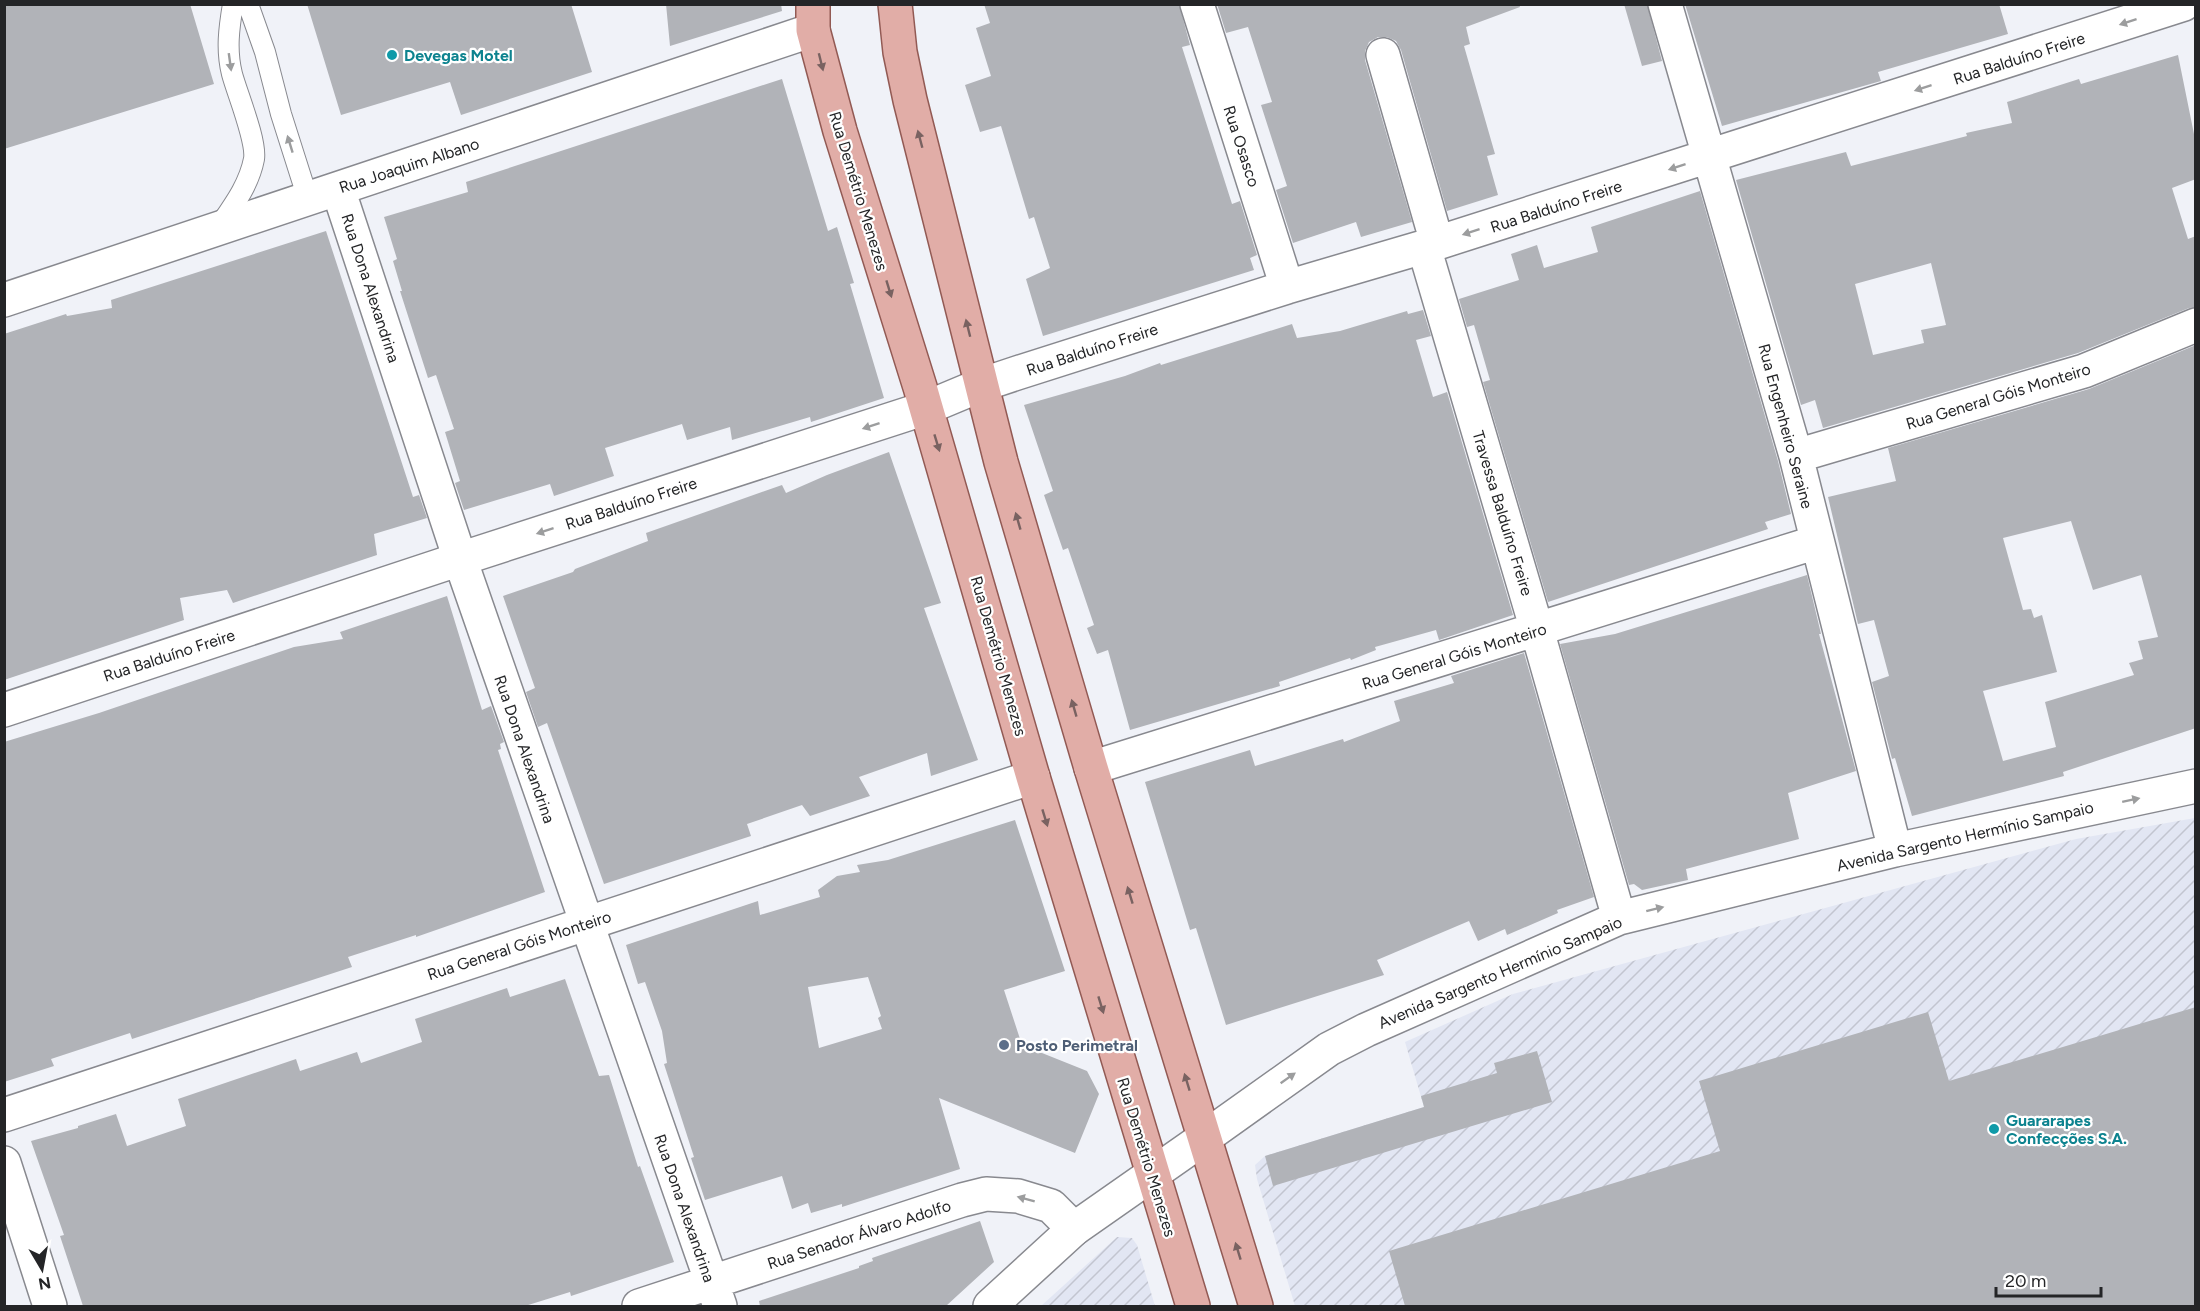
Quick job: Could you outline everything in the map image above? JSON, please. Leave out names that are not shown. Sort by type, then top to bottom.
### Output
[{"type":"main road","points":[[895,4],[900,52],[910,100],[1001,462],[1091,768],[1256,1306]]},
{"type":"main road","name":"Rua Demétrio Menezes","points":[[813,17],[840,131],[926,408],[1033,777],[1193,1306]]},
{"type":"street","name":"Rua Osasco","points":[[1197,4],[1287,287]]},
{"type":"street","name":"Rua Engenheiro Seraine","points":[[1665,4],[1796,456],[1895,850]]},
{"type":"street","name":"Rua Balduíno Freire","points":[[4,710],[926,408],[981,385],[1287,287],[1431,245],[2184,4]]},
{"type":"street","name":"Rua Joaquim Albano","points":[[4,300],[338,189],[813,17]]},
{"type":"street","name":"Travessa Balduíno Freire","points":[[1383,55],[1431,245],[1619,918]]},
{"type":"street","name":"Rua Dona Alexandrina","points":[[338,189],[460,559],[716,1295]]},
{"type":"street","name":"Rua General Góis Monteiro","points":[[1796,456],[2084,371],[2196,325]]},
{"type":"street","name":"Rua General Góis Monteiro","points":[[1091,768],[1817,542]]},
{"type":"street","name":"Rua General Góis Monteiro","points":[[4,1115],[1033,777]]},
{"type":"street","name":"Avenida Sargento Hermínio Sampaio","points":[[990,1306],[1074,1229],[1329,1049],[1366,1030],[1619,918],[1895,850],[2196,786]]},
{"type":"street","points":[[4,1163],[50,1306]]},
{"type":"street","name":"Rua Senador Álvaro Adolfo","points":[[639,1306],[716,1295],[962,1200],[986,1194],[1018,1196],[1050,1206],[1074,1229]]},
{"type":"lane","points":[[218,229],[246,185],[255,156],[232,72],[227,41],[233,4]]},
{"type":"lane","points":[[248,4],[265,52],[281,114],[308,199]]},
{"type":"shaded area","points":[[2195,818],[2195,1306],[1295,1306],[1257,1179],[1255,1165],[1265,1156],[1424,1107],[1405,1042],[1513,994],[2076,839]]},
{"type":"shaded area","points":[[1117,1237],[1132,1238],[1137,1245],[1155,1306],[1041,1306]]},
{"type":"building","points":[[4,4],[190,4],[214,84],[4,149]]},
{"type":"building","name":"Devegas Motel","points":[[307,4],[571,4],[592,72],[461,115],[450,82],[341,115]]},
{"type":"building","points":[[666,4],[781,4],[782,11],[670,46]]},
{"type":"building","points":[[984,4],[1179,4],[1190,45],[1182,47],[1232,204],[1240,201],[1257,255],[1250,258],[1254,270],[1043,336],[1026,279],[1050,268],[1034,217],[1029,219],[1001,126],[980,132],[965,85],[991,76],[976,28],[990,23]]},
{"type":"building","points":[[1217,4],[1519,4],[1520,7],[1466,27],[1470,44],[1464,46],[1495,154],[1487,156],[1498,195],[1447,211],[1401,50],[1396,41],[1387,37],[1378,37],[1369,42],[1365,51],[1365,60],[1412,222],[1361,237],[1356,222],[1293,243],[1276,190],[1287,186],[1261,105],[1272,102],[1248,27],[1226,33]]},
{"type":"building","points":[[1624,4],[1647,4],[1662,61],[1642,66]]},
{"type":"building","points":[[1685,4],[1999,4],[2008,34],[1878,72],[1881,81],[1722,126]]},
{"type":"building","points":[[2178,55],[2196,144],[2196,179],[2172,188],[2188,239],[2196,236],[2196,307],[2078,353],[1823,428],[1815,400],[1801,405],[1736,180],[1846,152],[1851,166],[1967,136],[1966,133],[2012,123],[2007,102],[2079,79],[2081,84]],"holes":[[[1931,263],[1946,325],[1921,330],[1924,343],[1873,355],[1855,284]]]},
{"type":"building","points":[[782,79],[828,231],[837,227],[854,283],[850,284],[884,398],[811,422],[810,417],[732,440],[730,427],[687,440],[682,424],[605,448],[614,476],[554,496],[550,484],[464,510],[455,483],[460,481],[445,432],[454,429],[436,375],[428,378],[400,291],[402,291],[393,261],[397,259],[384,217],[468,192],[466,182]]},
{"type":"building","points":[[1700,191],[1778,461],[1791,514],[1765,522],[1768,529],[1548,602],[1483,382],[1490,380],[1474,325],[1467,327],[1459,299],[1519,280],[1511,254],[1537,245],[1544,268],[1598,252],[1591,227]]},
{"type":"building","points":[[326,231],[413,497],[419,495],[427,518],[374,534],[377,555],[233,603],[227,590],[180,598],[184,620],[4,680],[4,334],[66,314],[67,316],[112,308],[111,300]]},
{"type":"building","points":[[1423,310],[1431,336],[1416,340],[1433,397],[1447,392],[1513,615],[1439,640],[1436,630],[1375,647],[1376,650],[1351,660],[1350,658],[1279,682],[1280,686],[1130,730],[1108,650],[1097,654],[1087,628],[1094,625],[1068,548],[1063,550],[1044,495],[1053,491],[1024,405],[1292,324],[1297,338],[1340,331],[1407,311],[1408,314]]},
{"type":"building","points":[[2196,345],[2196,728],[2063,772],[2064,776],[1912,816],[1895,758],[1892,759],[1872,682],[1889,676],[1874,620],[1858,624],[1828,497],[1896,481],[1888,448],[2089,389]],"holes":[[[2071,521],[2093,590],[2141,575],[2158,637],[2138,641],[2143,659],[2129,663],[2134,675],[2045,702],[2056,747],[2003,761],[1983,691],[2057,672],[2042,615],[2034,618],[2031,609],[2023,610],[2003,538]]]},
{"type":"building","points":[[889,452],[941,603],[924,608],[978,760],[931,776],[927,753],[859,777],[870,796],[810,816],[802,805],[747,824],[751,836],[604,884],[547,723],[538,727],[526,692],[535,688],[503,596],[573,572],[575,569],[648,541],[646,533],[782,485],[786,493]]},
{"type":"building","points":[[1807,575],[1821,634],[1819,634],[1856,771],[1788,793],[1799,839],[1686,869],[1688,880],[1642,890],[1634,884],[1629,885],[1560,644],[1615,634]]},
{"type":"building","points":[[447,596],[482,710],[491,706],[504,742],[500,744],[501,749],[498,750],[545,892],[416,937],[416,935],[348,957],[352,967],[132,1039],[130,1033],[51,1059],[54,1066],[4,1082],[4,742],[99,713],[294,647],[343,639],[340,632]]},
{"type":"building","points":[[1524,653],[1594,897],[1557,910],[1558,913],[1507,935],[1505,929],[1478,941],[1469,921],[1377,960],[1384,975],[1226,1025],[1196,928],[1190,930],[1145,782],[1250,750],[1255,766],[1343,739],[1344,742],[1400,721],[1394,701],[1454,683],[1451,676]]},
{"type":"building","points":[[1015,820],[1065,971],[1004,990],[1022,1045],[1087,1071],[1099,1094],[1075,1153],[939,1098],[960,1169],[842,1207],[842,1204],[811,1213],[808,1203],[792,1209],[782,1176],[705,1200],[691,1158],[694,1157],[664,1064],[667,1063],[662,1031],[645,982],[638,984],[626,945],[758,901],[760,915],[820,897],[818,890],[837,876],[860,872],[857,865],[888,860]],"holes":[[[868,977],[881,1016],[878,1018],[882,1029],[819,1048],[808,987]]]},
{"type":"building","points":[[565,979],[599,1076],[609,1075],[638,1167],[640,1166],[674,1262],[571,1296],[570,1292],[525,1306],[83,1306],[60,1236],[64,1235],[31,1141],[78,1128],[78,1126],[116,1114],[127,1146],[186,1126],[178,1099],[296,1059],[300,1071],[357,1052],[361,1063],[422,1042],[415,1019],[507,988],[510,997]]},
{"type":"building","name":"Guararapes Confecções S.A.","points":[[2196,1007],[2196,1306],[1405,1306],[1389,1251],[1720,1151],[1699,1081],[1928,1012],[1949,1081]]},
{"type":"building","points":[[1537,1051],[1552,1102],[1273,1186],[1265,1156],[1424,1107],[1421,1096],[1497,1073],[1494,1063]]},
{"type":"building","points":[[980,1221],[994,1262],[946,1306],[760,1306],[759,1301],[859,1268],[873,1261],[872,1258]]},
{"type":"place","name":"Devegas Motel","points":[[392,55]]},
{"type":"place","name":"Posto Perimetral","points":[[1004,1045]]},
{"type":"place","name":"Guararapes Confecções S.A.","points":[[1994,1129]]}]
